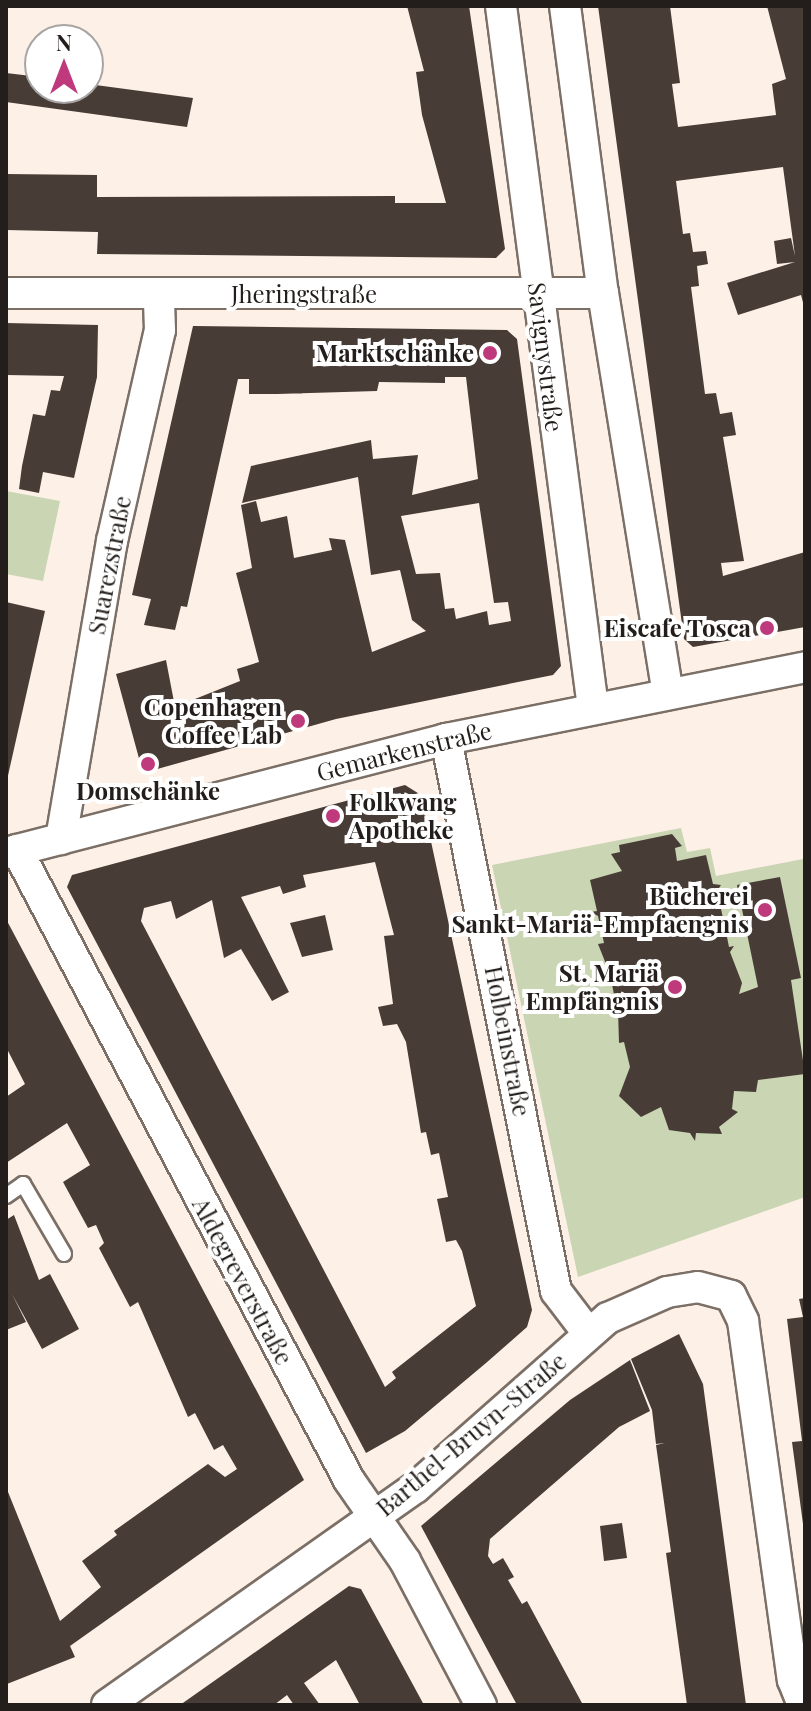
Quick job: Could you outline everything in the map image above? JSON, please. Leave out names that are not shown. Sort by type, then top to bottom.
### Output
[{"type":"street","name":"Savignystraße","points":[[501,6],[593,708]]},
{"type":"street","points":[[565,6],[603,293],[668,694]]},
{"type":"street","name":"Jheringstraße","points":[[6,293],[538,296],[603,293]]},
{"type":"street","name":"Suarezstraße","points":[[61,839],[112,541],[160,330],[159,293]]},
{"type":"street","name":"Gemarkenstraße","points":[[11,851],[446,739],[805,667]]},
{"type":"street","name":"Holbeinstraße","points":[[446,739],[556,1291],[588,1333]]},
{"type":"street","name":"Aldegreverstraße","points":[[11,851],[349,1480],[375,1516],[481,1705]]},
{"type":"street","name":"Barthel-Bruyn-Straße","points":[[107,1705],[375,1516],[588,1333],[667,1292],[713,1287],[731,1296],[743,1321],[793,1680],[803,1705]]},
{"type":"lane","points":[[6,1196],[23,1184],[64,1254]]},
{"type":"green space","points":[[6,491],[60,501],[43,581],[6,574]]},
{"type":"green space","points":[[681,828],[687,852],[710,848],[716,876],[803,859],[805,1197],[578,1277],[492,865]]},
{"type":"building","points":[[407,6],[469,6],[505,249],[496,258],[97,254],[98,232],[6,230],[6,174],[97,175],[97,197],[395,196],[395,203],[446,203],[422,115],[416,72],[424,71]]},
{"type":"building","points":[[598,6],[670,6],[680,83],[672,84],[678,127],[776,115],[772,84],[786,79],[767,6],[805,6],[805,310],[801,295],[738,315],[727,283],[795,262],[777,264],[774,241],[791,238],[795,256],[783,167],[676,181],[683,234],[690,233],[693,252],[706,251],[708,264],[697,266],[699,286],[691,287],[705,394],[716,393],[720,414],[732,412],[736,435],[723,437],[744,561],[721,563],[723,576],[805,552],[805,627],[693,647],[684,639]]},
{"type":"building","points":[[6,73],[24,75],[24,104],[104,104],[104,86],[193,98],[187,127],[6,102]]},
{"type":"building","points":[[6,323],[98,325],[97,377],[74,478],[43,472],[39,493],[19,489],[33,414],[45,416],[51,390],[60,391],[64,376],[6,375]]},
{"type":"building","points":[[193,326],[507,330],[517,339],[561,666],[553,675],[336,719],[143,773],[116,674],[166,660],[175,707],[240,681],[237,669],[259,662],[236,573],[252,568],[241,505],[256,501],[261,522],[287,516],[294,558],[332,550],[329,538],[345,540],[372,652],[426,631],[412,620],[400,570],[371,575],[358,477],[242,503],[251,466],[371,440],[373,459],[418,455],[412,495],[478,479],[466,377],[445,377],[445,383],[379,382],[377,391],[277,394],[249,394],[249,379],[238,379],[187,607],[181,606],[175,630],[144,625],[151,599],[132,595]],"holes":[[[479,503],[494,603],[508,602],[511,621],[489,625],[487,611],[456,619],[454,608],[445,609],[440,573],[416,574],[401,516]]]},
{"type":"building","points":[[6,602],[45,611],[7,780],[6,779]]},
{"type":"building","points":[[405,785],[421,795],[532,1310],[527,1327],[486,1363],[405,1431],[366,1453],[67,887],[72,875]],"holes":[[[375,862],[394,935],[384,936],[393,1004],[378,1007],[383,1026],[397,1024],[406,1042],[421,1133],[426,1132],[431,1155],[439,1153],[448,1197],[437,1199],[446,1242],[456,1240],[462,1251],[476,1306],[392,1372],[396,1378],[385,1387],[141,921],[144,908],[171,901],[176,919],[212,900],[224,958],[241,949],[272,1001],[289,992],[241,897],[280,886],[283,894],[306,887],[303,875]]]},
{"type":"building","name":"St. Mariä Empfängnis","points":[[672,834],[682,846],[675,848],[677,861],[706,855],[713,884],[721,885],[717,891],[723,918],[729,921],[724,922],[729,947],[734,946],[730,952],[742,983],[739,994],[758,987],[737,885],[780,877],[801,978],[791,980],[805,1074],[758,1080],[756,1092],[734,1091],[732,1109],[738,1112],[719,1127],[722,1134],[696,1133],[695,1141],[690,1133],[669,1130],[661,1107],[641,1117],[619,1096],[630,1067],[624,1042],[619,1043],[618,1010],[612,1011],[616,1005],[611,979],[606,981],[610,974],[598,944],[604,943],[598,916],[591,912],[597,911],[590,880],[622,871],[611,854],[620,852],[619,845]]},
{"type":"building","points":[[325,915],[333,950],[302,957],[290,923]]},
{"type":"building","points":[[6,919],[304,1480],[70,1646],[75,1657],[7,1684],[6,1487],[60,1621],[101,1587],[82,1561],[117,1535],[114,1531],[208,1464],[225,1477],[237,1469],[223,1445],[214,1450],[195,1413],[188,1417],[138,1302],[130,1307],[99,1248],[104,1243],[96,1225],[88,1228],[63,1182],[90,1165],[67,1123],[6,1163],[6,1097],[25,1084],[6,1047]]},
{"type":"building","points":[[14,1215],[39,1280],[50,1274],[79,1329],[42,1349],[12,1294],[26,1322],[6,1330],[6,1220]]},
{"type":"building","points":[[805,1298],[803,1524],[792,1442],[802,1441],[787,1319],[803,1317],[799,1299]]},
{"type":"building","points":[[679,1334],[703,1384],[746,1705],[687,1705],[666,1553],[671,1552],[656,1445],[665,1443],[656,1444],[652,1410],[631,1359]]},
{"type":"building","points":[[630,1360],[650,1411],[619,1427],[490,1539],[488,1556],[493,1564],[503,1558],[514,1577],[508,1580],[522,1604],[527,1601],[583,1705],[517,1705],[421,1526],[570,1400]]},
{"type":"building","points":[[622,1523],[627,1558],[604,1561],[600,1526]]},
{"type":"building","points":[[349,1586],[361,1589],[424,1705],[360,1705],[336,1660],[304,1683],[320,1705],[294,1705],[287,1695],[274,1705],[180,1705]]},
{"type":"place","name":"Marktschänke","points":[[490,353]]},
{"type":"place","name":"Eiscafe Tosca","points":[[767,628]]},
{"type":"place","name":"Copenhagen Coffee Lab","points":[[298,721]]},
{"type":"place","name":"Domschänke","points":[[148,764]]},
{"type":"place","name":"Folkwang Apotheke","points":[[333,816]]},
{"type":"place","name":"Bücherei Sankt-Mariä-Empfaengnis","points":[[765,910]]},
{"type":"place","name":"St. Mariä Empfängnis","points":[[675,987]]}]
